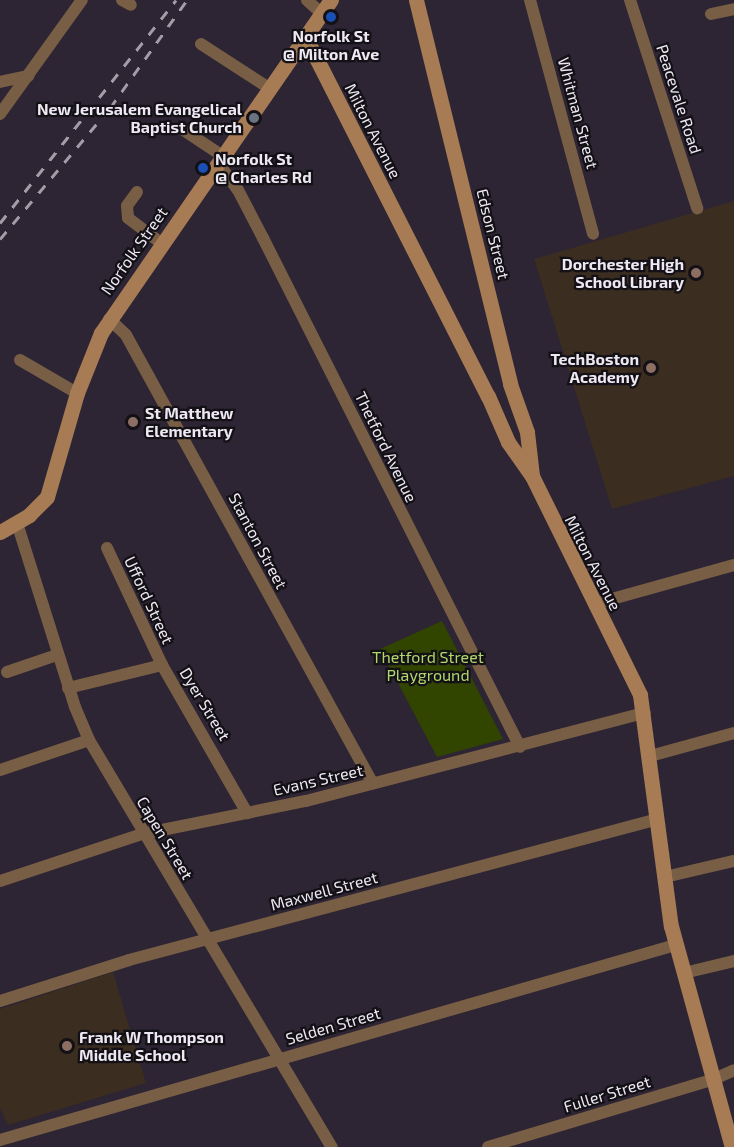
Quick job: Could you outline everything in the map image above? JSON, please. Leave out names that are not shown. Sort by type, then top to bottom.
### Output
[{"type":"street","points":[[0,114],[82,0]]},
{"type":"street","points":[[307,0],[321,13]]},
{"type":"street","name":"Norfolk Street","points":[[0,532],[17,523],[46,497],[91,352],[109,319],[331,0]]},
{"type":"street","name":"Edson Street","points":[[417,0],[510,384],[527,432],[532,476]]},
{"type":"street","name":"Whitman Street","points":[[530,0],[593,234]]},
{"type":"street","name":"Peacevale Road","points":[[630,0],[697,208]]},
{"type":"street","points":[[711,14],[734,9]]},
{"type":"street","name":"Milton Avenue","points":[[305,36],[508,442],[532,476],[645,713],[675,945],[732,1147]]},
{"type":"street","points":[[201,44],[269,88]]},
{"type":"street","points":[[0,82],[28,76]]},
{"type":"street","points":[[185,131],[221,161]]},
{"type":"street","name":"Thetford Avenue","points":[[221,161],[263,238],[520,747]]},
{"type":"street","points":[[137,192],[127,206],[128,218],[161,243]]},
{"type":"street","name":"Stanton Street","points":[[109,319],[131,345],[373,784]]},
{"type":"street","points":[[20,360],[77,393]]},
{"type":"street","points":[[496,416],[506,403],[519,407]]},
{"type":"street","points":[[508,442],[521,443],[527,432]]},
{"type":"street","name":"Capen Street","points":[[17,523],[68,688],[89,740],[142,834],[332,1147]]},
{"type":"street","name":"Ufford Street","points":[[107,548],[162,665]]},
{"type":"street","points":[[594,604],[734,565]]},
{"type":"street","points":[[7,672],[57,654]]},
{"type":"street","name":"Dyer Street","points":[[68,688],[162,665],[247,813]]},
{"type":"street","name":"Evans Street","points":[[0,881],[142,834],[373,784],[645,713]]},
{"type":"street","points":[[650,756],[734,733]]},
{"type":"street","points":[[0,770],[89,740]]},
{"type":"street","name":"Maxwell Street","points":[[0,1001],[207,939],[658,819]]},
{"type":"street","points":[[665,877],[734,861]]},
{"type":"street","name":"Selden Street","points":[[0,1140],[675,945]]},
{"type":"street","points":[[684,974],[734,961]]},
{"type":"street","name":"Fuller Street","points":[[488,1147],[712,1080],[734,1070]]},
{"type":"shaded area","name":"TechBoston Academy","points":[[734,201],[734,476],[612,509],[534,259]]},
{"type":"shaded area","name":"Frank W Thompson Middle School","points":[[113,972],[146,1083],[8,1125],[0,1108],[0,1009]]},
{"type":"green space","name":"Thetford Street Playground","points":[[442,621],[503,739],[437,757],[380,649]]},
{"type":"railway","points":[[0,223],[176,0]]},
{"type":"railway","points":[[0,239],[110,108],[187,0]]},
{"type":"place","name":"Norfolk St @ Milton Ave","points":[[331,17]]},
{"type":"place","name":"New Jerusalem Evangelical Baptist Church","points":[[254,118]]},
{"type":"place","name":"Norfolk St @ Charles Rd","points":[[203,168]]},
{"type":"place","name":"Dorchester High School Library","points":[[696,273]]},
{"type":"place","name":"TechBoston Academy","points":[[651,368]]},
{"type":"place","name":"St Matthew Elementary","points":[[133,422]]},
{"type":"place","name":"Frank W Thompson Middle School","points":[[67,1046]]}]
